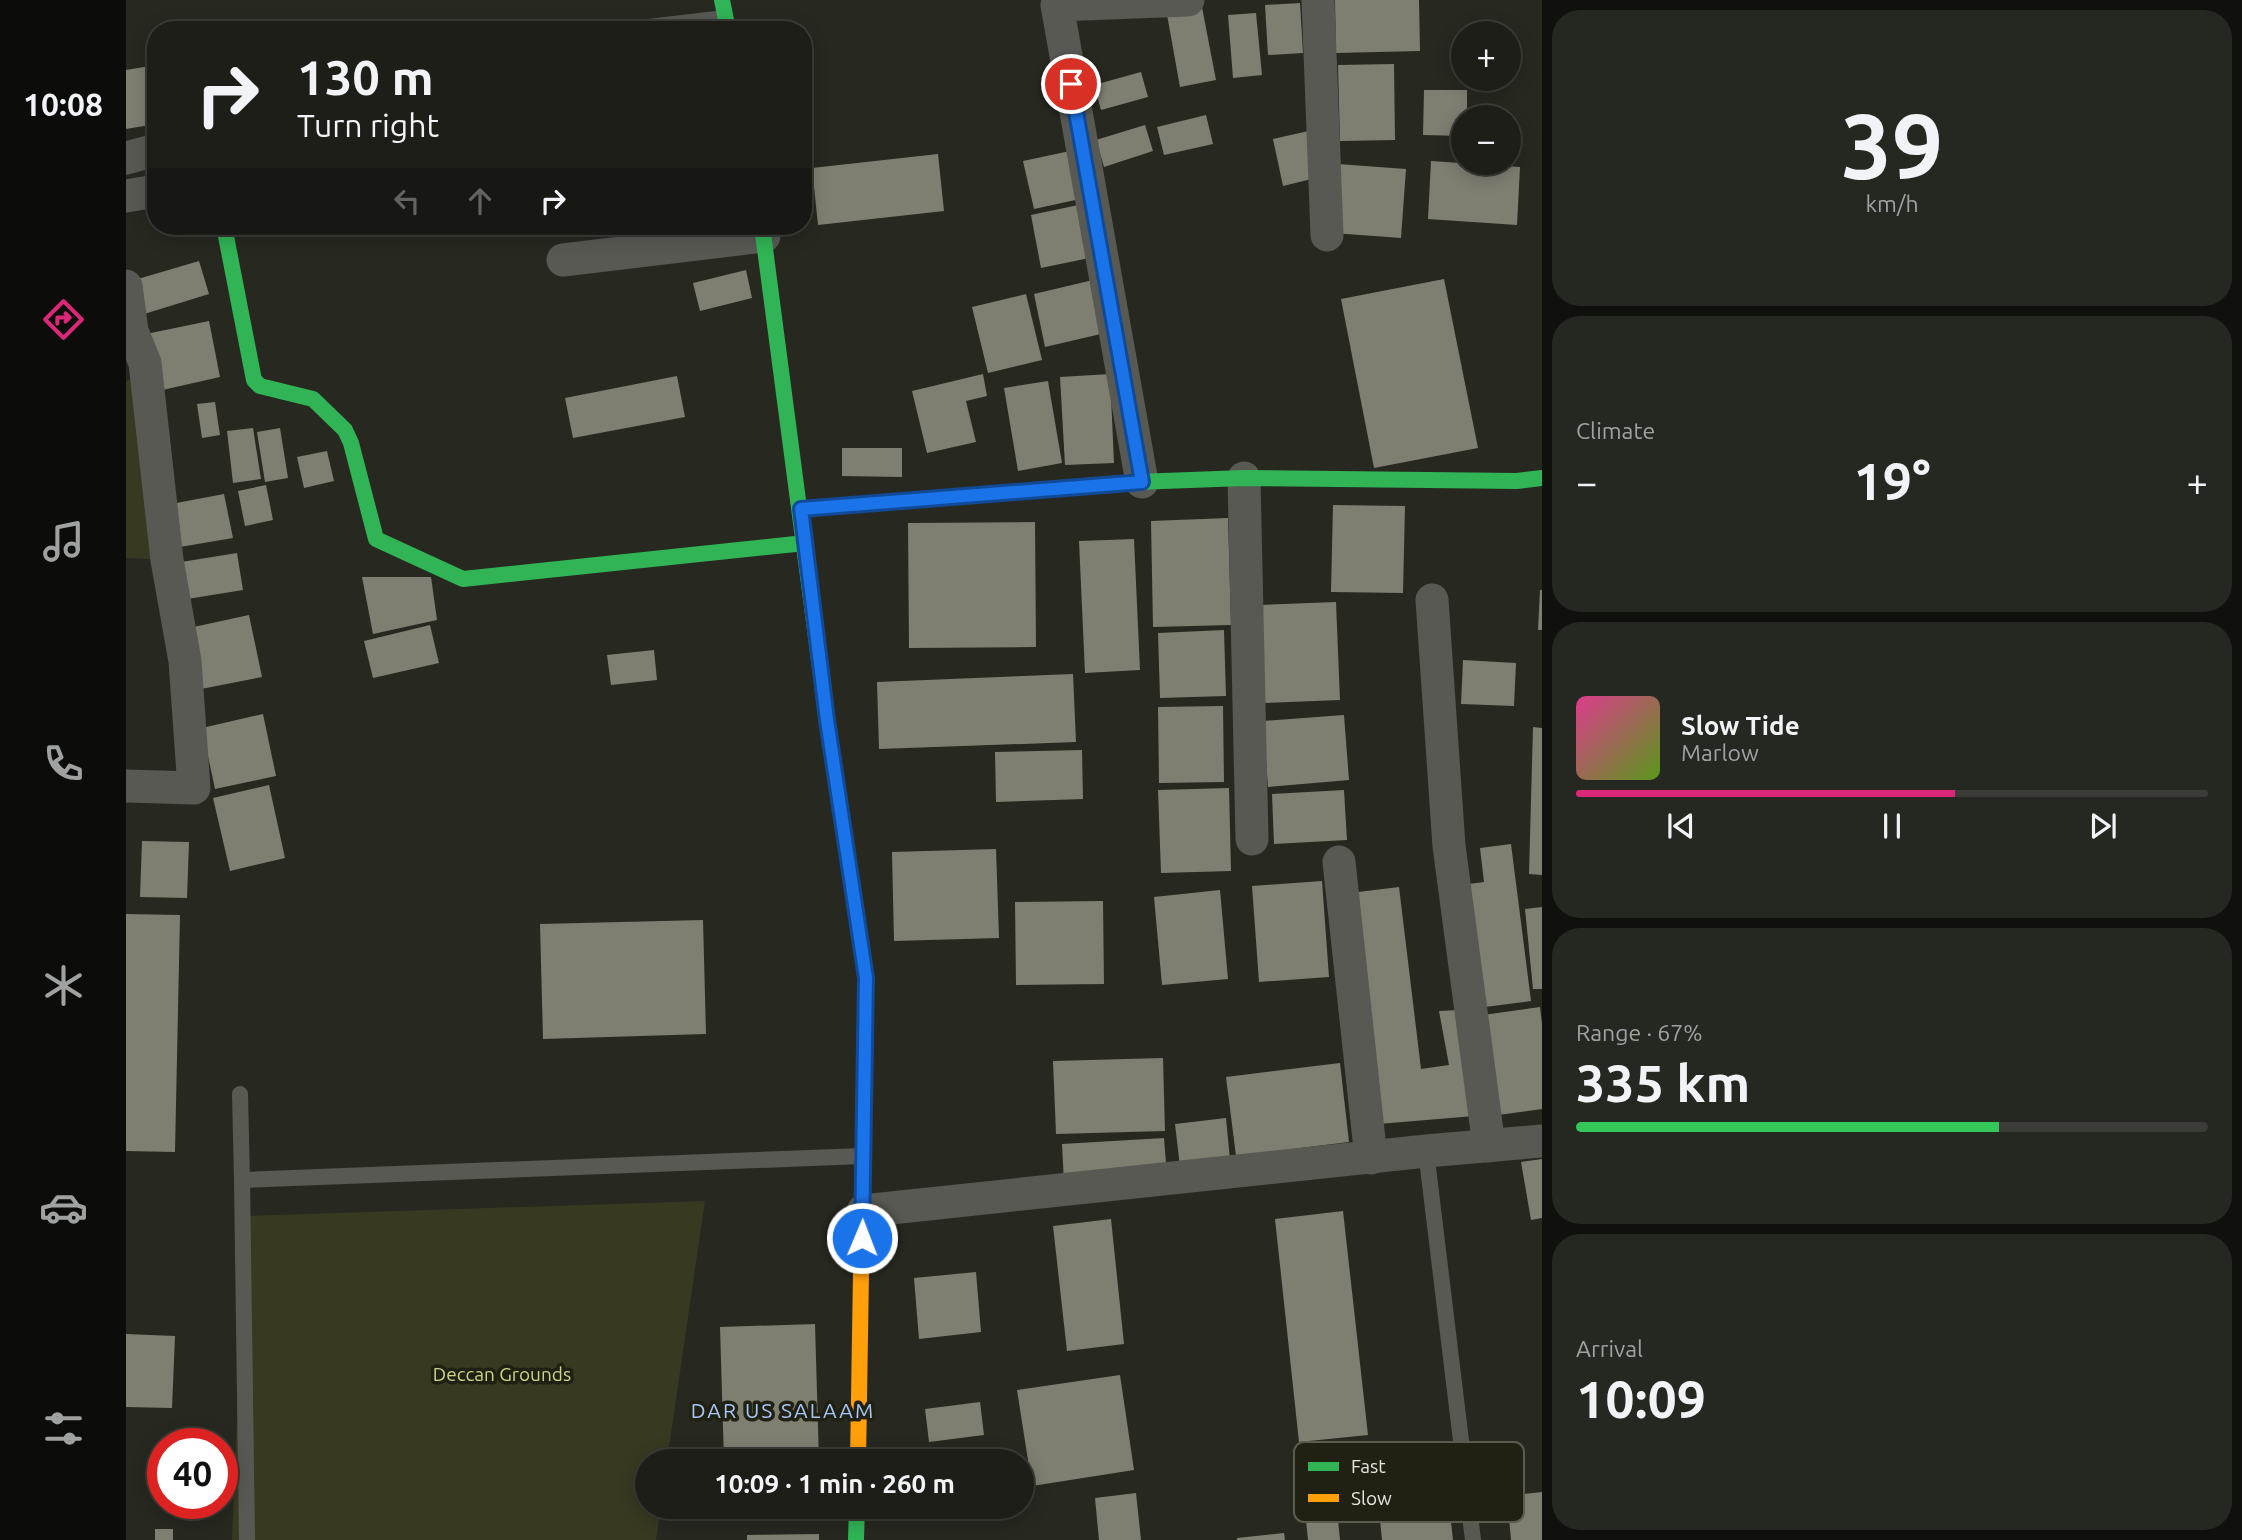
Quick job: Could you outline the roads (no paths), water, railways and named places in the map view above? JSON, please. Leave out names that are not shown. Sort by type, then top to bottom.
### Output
[{"type":"street","points":[[722,0],[726,21]]},
{"type":"street","points":[[1142,482],[1057,2],[1188,0]]},
{"type":"street","points":[[1318,0],[1327,235]]},
{"type":"street","points":[[126,158],[147,152]]},
{"type":"street","points":[[126,196],[147,192]]},
{"type":"street","points":[[227,235],[254,380],[260,386],[313,399],[345,430],[352,443],[376,539],[463,579],[805,543]]},
{"type":"street","points":[[563,260],[735,235]]},
{"type":"street","points":[[764,235],[827,720],[866,978],[858,1449]]},
{"type":"street","points":[[126,286],[136,364],[185,661],[194,788],[126,786]]},
{"type":"street","points":[[1244,478],[1252,839]]},
{"type":"street","points":[[801,509],[1142,482],[1244,478],[1517,481],[1542,478]]},
{"type":"street","points":[[1433,600],[1449,846],[1489,1146]]},
{"type":"street","points":[[1339,862],[1371,1158]]},
{"type":"street","points":[[863,1211],[1542,1141]]},
{"type":"street","points":[[856,1540],[857,1519]]},
{"type":"lane","points":[[240,1094],[247,1540]]},
{"type":"lane","points":[[1426,1151],[1462,1442]]},
{"type":"lane","points":[[242,1180],[862,1156]]},
{"type":"lane","points":[[1472,1522],[1474,1540]]},
{"type":"district","name":"DAR US SALAAM","points":[[783,1411]]},
{"type":"park label","name":"Deccan Grounds","points":[[502,1374]]}]
